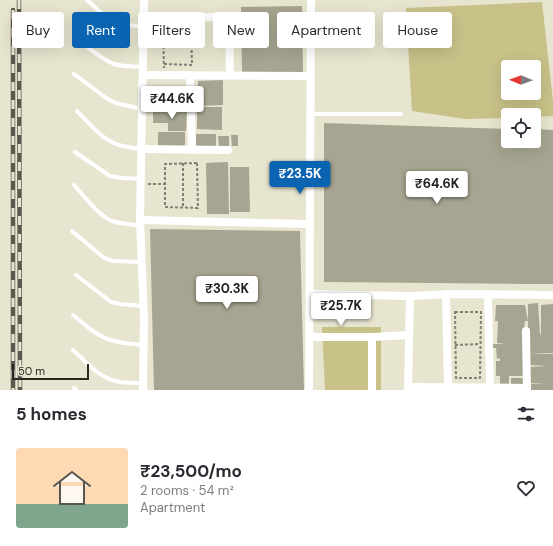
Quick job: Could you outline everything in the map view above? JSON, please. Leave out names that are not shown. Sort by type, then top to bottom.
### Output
[{"type":"street","points":[[143,12],[144,0]]},
{"type":"street","points":[[309,390],[311,0]]},
{"type":"street","points":[[205,18],[229,18],[230,75]]},
{"type":"street","points":[[143,386],[144,345],[140,223],[144,48]]},
{"type":"street","points":[[143,71],[190,75],[311,76]]},
{"type":"street","points":[[190,75],[192,150]]},
{"type":"street","points":[[142,149],[228,150]]},
{"type":"street","points":[[140,223],[310,224]]},
{"type":"street","points":[[310,294],[410,296],[446,294],[553,295]]},
{"type":"street","points":[[446,294],[448,388]]},
{"type":"street","points":[[488,294],[490,388]]},
{"type":"street","points":[[410,296],[408,389],[527,389],[526,331]]},
{"type":"street","points":[[310,337],[372,337],[409,335]]},
{"type":"street","points":[[372,337],[372,390]]},
{"type":"lane","points":[[87,0],[112,20],[118,23],[138,26]]},
{"type":"lane","points":[[88,48],[94,53],[114,64],[143,71]]},
{"type":"lane","points":[[74,74],[106,98],[116,103],[142,109]]},
{"type":"lane","points":[[77,111],[100,134],[110,140],[119,145],[142,149]]},
{"type":"lane","points":[[311,114],[401,114]]},
{"type":"lane","points":[[75,152],[105,174],[141,181]]},
{"type":"lane","points":[[74,185],[102,216],[110,221],[118,223],[140,223]]},
{"type":"lane","points":[[72,231],[104,258],[113,261],[142,262]]},
{"type":"lane","points":[[76,275],[112,302],[143,306]]},
{"type":"lane","points":[[73,315],[94,332],[108,339],[118,342],[144,345]]},
{"type":"lane","points":[[73,350],[99,375],[120,382],[143,386]]},
{"type":"path","points":[[164,48],[164,64],[192,65],[192,48]]},
{"type":"path","points":[[183,163],[183,208]]},
{"type":"path","points":[[183,163],[198,163],[198,208],[165,207],[164,164],[183,163]]},
{"type":"path","points":[[141,181],[164,184]]},
{"type":"path","points":[[455,312],[481,312],[480,378],[456,378],[455,344],[455,312]]},
{"type":"path","points":[[455,344],[480,344]]},
{"type":"shaded area","points":[[542,2],[553,101],[553,116],[541,117],[541,108],[501,108],[501,118],[465,119],[412,111],[408,48],[452,48],[452,12],[406,12],[406,8]]},
{"type":"shaded area","points":[[322,327],[381,327],[381,390],[325,390]]},
{"type":"building","points":[[302,6],[302,12],[277,12],[277,48],[303,48],[303,72],[242,73],[242,48],[269,48],[269,12],[241,12],[241,7]]},
{"type":"building","points":[[223,80],[223,105],[198,106],[198,81]]},
{"type":"building","points":[[156,88],[190,88],[190,109],[164,109],[164,99],[156,99]]},
{"type":"building","points":[[197,107],[222,107],[222,130],[197,129]]},
{"type":"building","points":[[153,111],[187,111],[186,131],[168,131],[168,123],[153,123]]},
{"type":"building","points":[[324,123],[501,129],[501,148],[541,148],[541,129],[553,130],[553,284],[324,282]]},
{"type":"building","points":[[158,132],[185,132],[185,146],[158,146]]},
{"type":"building","points":[[196,134],[216,134],[216,146],[196,146]]},
{"type":"building","points":[[231,135],[238,135],[238,146],[232,146]]},
{"type":"building","points":[[218,136],[229,136],[229,147],[219,147]]},
{"type":"building","points":[[228,162],[229,214],[207,214],[206,163]]},
{"type":"building","points":[[230,167],[249,167],[250,212],[230,212]]},
{"type":"building","points":[[150,229],[300,231],[304,390],[154,390]]},
{"type":"building","points":[[538,303],[541,334],[541,305],[553,304],[553,353],[530,353],[528,304]]},
{"type":"building","points":[[496,305],[525,305],[528,321],[525,321],[523,335],[526,376],[509,376],[509,386],[500,386],[500,376],[496,376],[496,361],[500,361],[500,358],[497,359],[496,348],[493,348],[493,344],[505,344],[497,343],[498,321],[495,321]]},
{"type":"building","points":[[528,353],[553,354],[553,390],[529,390],[529,384],[545,384],[529,383],[530,367],[547,366],[528,365]]},
{"type":"building","points":[[511,378],[524,378],[525,386],[511,386]]},
{"type":"railway","points":[[19,0],[20,390]]},
{"type":"railway","points":[[13,10],[13,390]]}]
